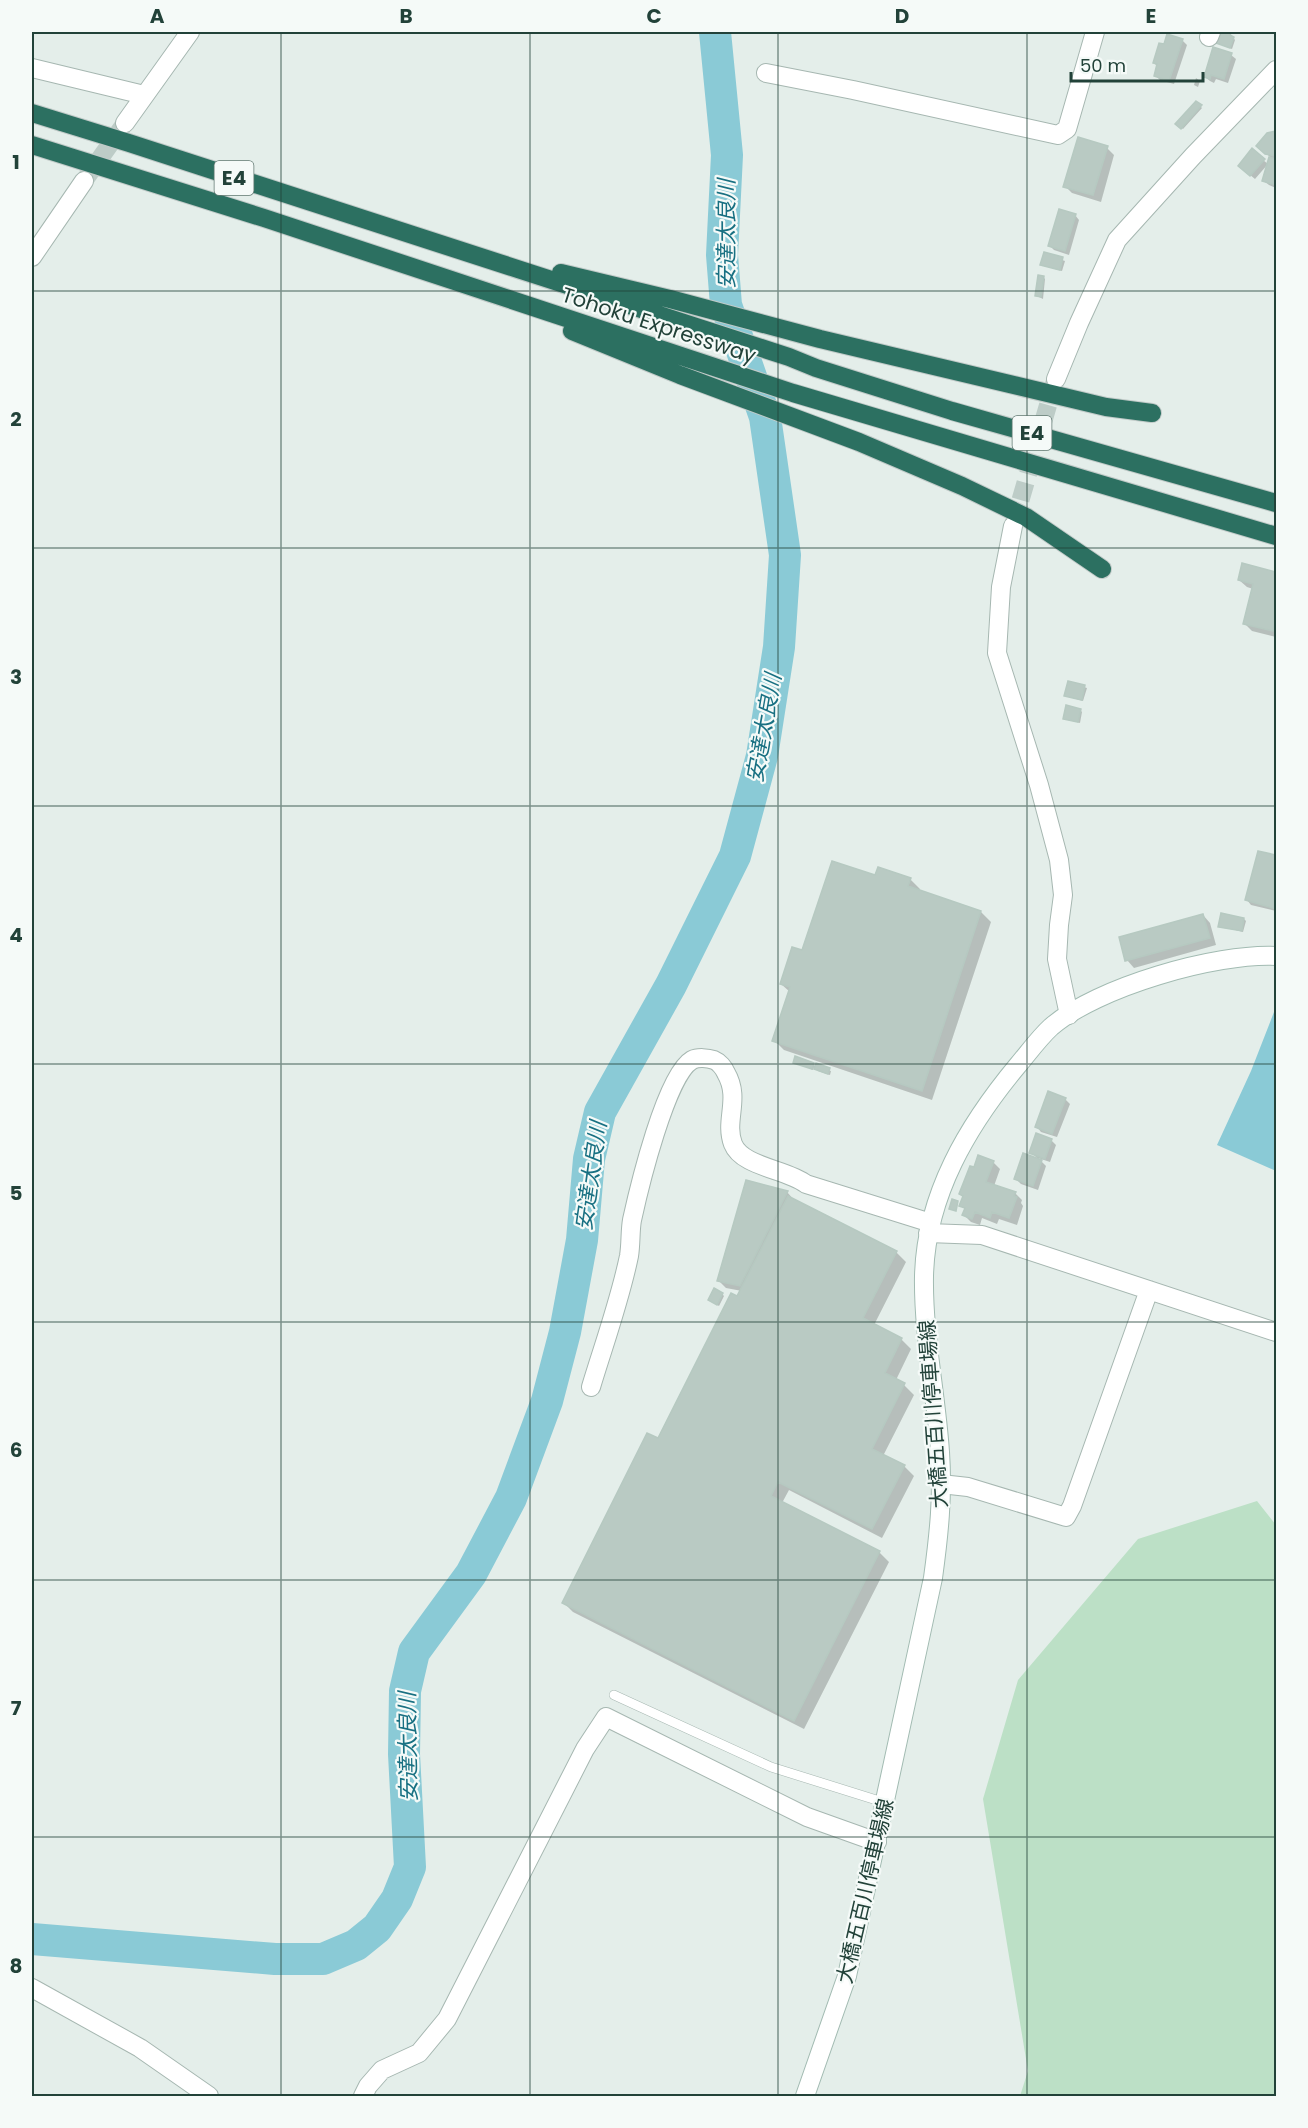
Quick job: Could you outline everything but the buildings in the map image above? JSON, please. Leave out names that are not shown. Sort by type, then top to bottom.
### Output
[{"type":"highway","name":"Tohoku Expressway","points":[[32,113],[952,411],[1276,503]]},
{"type":"highway","name":"Tohoku Expressway","points":[[32,145],[793,393],[1276,536]]},
{"type":"highway","points":[[436,244],[670,299],[786,330],[1106,407],[1152,413]]},
{"type":"highway","points":[[429,273],[680,375],[860,442],[962,486],[1026,517],[1102,569]]},
{"type":"street","points":[[125,123],[190,32]]},
{"type":"street","points":[[766,73],[1058,135],[1067,129],[1095,32]]},
{"type":"street","points":[[32,68],[144,95]]},
{"type":"street","points":[[1056,379],[1079,322],[1117,240],[1193,156],[1276,70]]},
{"type":"street","points":[[32,257],[84,181]]},
{"type":"street","points":[[1013,526],[1002,586],[998,653],[1039,785],[1059,860],[1063,895],[1058,959],[1069,1015]]},
{"type":"street","name":"大橋五百川停車場線","points":[[808,2096],[847,1976],[933,1578],[942,1514],[940,1451],[928,1359],[924,1276],[930,1228],[944,1180],[967,1135],[1010,1075],[1039,1040],[1069,1015],[1107,994],[1153,977],[1223,959],[1258,955],[1276,956]]},
{"type":"street","points":[[591,1387],[629,1255],[632,1222],[662,1109],[675,1080],[691,1060],[700,1058],[715,1060],[725,1070],[732,1083],[734,1099],[732,1142],[737,1152],[747,1160],[797,1177],[806,1184],[930,1228],[982,1235],[1276,1332]]},
{"type":"street","points":[[941,1484],[968,1487],[1066,1517],[1149,1290]]},
{"type":"street","points":[[363,2097],[368,2086],[382,2070],[419,2053],[447,2019],[585,1749],[606,1717],[807,1817],[877,1842]]},
{"type":"street","points":[[32,1988],[140,2048],[209,2097]]},
{"type":"lane","points":[[614,1695],[771,1767],[886,1803]]},
{"type":"green space","points":[[1257,1501],[1276,1525],[1276,2096],[1020,2096],[1028,2071],[983,1799],[1018,1680],[1138,1539]]},
{"type":"water","points":[[1274,1012],[1276,1012],[1276,1171],[1217,1145],[1251,1071]]},
{"type":"waterway","name":"安達太良川","points":[[32,1939],[275,1959],[323,1959],[356,1945],[377,1928],[397,1899],[410,1867],[404,1754],[405,1691],[414,1652],[471,1574],[511,1498],[547,1401],[565,1332],[582,1240],[589,1159],[600,1112],[671,985],[735,856],[762,756],[779,647],[785,555],[765,417],[726,305],[722,255],[727,155],[715,32]]},
{"type":"tunnel","points":[[84,181],[123,126]]},
{"type":"tunnel","points":[[1013,526],[1055,381]]}]
